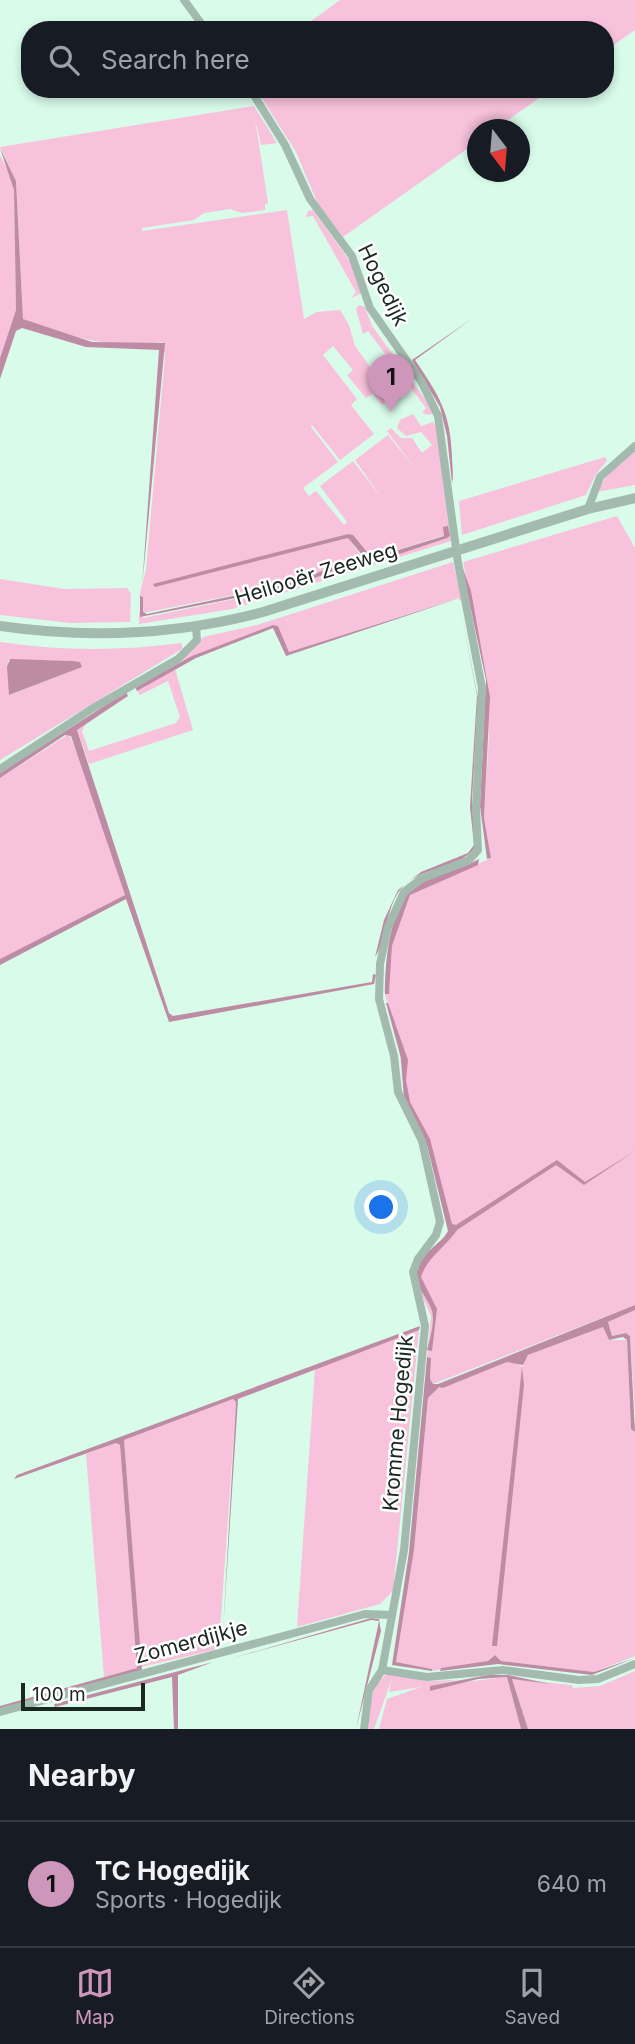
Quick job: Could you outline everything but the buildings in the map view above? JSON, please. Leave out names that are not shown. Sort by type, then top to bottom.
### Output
[{"type":"street","points":[[184,0],[199,21]]},
{"type":"street","name":"Hogedijk","points":[[256,98],[285,145],[310,199],[352,256],[375,316],[429,394],[442,433],[456,550]]},
{"type":"street","points":[[588,509],[600,477],[635,446]]},
{"type":"street","name":"Heilooër Zeeweg","points":[[0,626],[111,635],[196,627],[264,612],[588,509],[635,498]]},
{"type":"street","name":"Kromme Hogedijk","points":[[364,1729],[369,1690],[382,1670],[404,1550],[425,1325],[412,1272],[436,1235],[440,1222],[422,1142],[398,1092],[394,1056],[379,999],[380,964],[388,927],[404,892],[421,879],[469,860],[479,847],[476,808],[482,688],[456,550]]},
{"type":"street","points":[[0,769],[93,708],[178,659],[197,640],[196,627]]},
{"type":"street","name":"Zomerdijkje","points":[[0,1712],[365,1614],[392,1615]]},
{"type":"street","points":[[382,1670],[427,1677],[503,1670],[579,1680],[598,1679],[635,1664]]},
{"type":"shaded area","points":[[340,0],[635,0],[635,30],[614,45],[614,21],[311,21]]},
{"type":"shaded area","points":[[262,98],[539,98],[509,119],[467,119],[467,149],[343,237],[317,202],[296,152]]},
{"type":"shaded area","points":[[254,106],[277,143],[261,145],[255,119],[268,203],[265,204],[265,210],[242,213],[230,209],[204,213],[194,220],[142,228],[142,231],[287,210],[304,319],[317,312],[340,310],[349,325],[355,346],[392,397],[382,405],[373,394],[366,398],[347,375],[353,370],[333,346],[323,355],[357,399],[351,405],[374,434],[340,460],[312,425],[338,462],[303,488],[309,496],[316,491],[344,525],[347,522],[320,486],[353,461],[381,497],[355,460],[388,435],[416,470],[387,431],[391,428],[401,438],[412,438],[422,453],[432,445],[421,432],[406,436],[397,428],[400,420],[413,414],[421,426],[433,422],[438,428],[451,541],[232,609],[139,624],[139,612],[143,618],[287,588],[362,561],[373,563],[450,536],[445,535],[371,558],[348,534],[153,586],[348,538],[362,557],[284,585],[143,613],[143,597],[139,597],[146,570],[165,356],[162,342],[107,343],[59,332],[23,319],[16,181],[0,147]]},
{"type":"shaded area","points":[[0,148],[16,181],[23,319],[92,342],[165,343],[142,587],[159,350],[86,347],[22,328],[16,331],[0,379],[0,358],[16,310],[14,190]]},
{"type":"shaded area","points":[[0,155],[10,174],[14,190],[16,310],[0,358]]},
{"type":"shaded area","points":[[313,210],[352,264],[362,293],[351,298],[356,292],[313,216],[306,217],[308,211]]},
{"type":"shaded area","points":[[359,305],[365,307],[372,326],[428,403],[433,412],[430,415],[422,413],[426,408],[368,331],[363,334],[356,309]]},
{"type":"shaded area","points":[[473,318],[415,360],[437,394],[446,415],[451,440],[452,483],[447,436],[440,407],[412,360]]},
{"type":"shaded area","points":[[635,449],[635,485],[596,492],[609,473]]},
{"type":"shaded area","points":[[605,457],[607,461],[596,474],[586,495],[462,535],[459,501]]},
{"type":"shaded area","points":[[617,516],[635,548],[635,1305],[433,1384],[430,1379],[431,1359],[427,1357],[431,1316],[420,1292],[419,1269],[441,1244],[449,1229],[424,1130],[404,1096],[399,1046],[385,994],[389,993],[392,946],[410,895],[491,858],[484,818],[489,735],[487,679],[463,562]]},
{"type":"shaded area","points":[[448,526],[450,536],[447,538],[373,563],[362,561],[287,588],[140,617],[140,596],[143,597],[143,612],[147,614],[284,585],[363,556],[348,538],[155,587],[153,584],[348,534],[353,535],[372,558],[444,536],[443,527]]},
{"type":"shaded area","points":[[453,562],[462,599],[459,601],[459,598],[289,652],[278,626],[273,625],[179,662],[203,637],[257,625]]},
{"type":"shaded area","points":[[461,563],[471,591],[490,697],[484,818],[491,858],[487,859],[480,806],[486,680]]},
{"type":"shaded area","points":[[0,579],[64,589],[127,588],[131,594],[130,622],[70,623],[0,615]]},
{"type":"shaded area","points":[[460,598],[286,656],[273,628],[196,658],[137,691],[135,687],[192,656],[273,625],[278,626],[289,652]]},
{"type":"shaded area","points":[[461,611],[478,698],[472,800],[475,847],[460,860],[417,876],[409,882],[421,872],[468,853],[474,845],[470,807],[477,695]]},
{"type":"shaded area","points":[[0,642],[91,649],[182,643],[182,649],[0,760]],"holes":[[[8,660],[80,662],[81,667],[10,695]]]},
{"type":"shaded area","points":[[10,659],[73,661],[80,662],[82,667],[9,695],[7,667]]},
{"type":"shaded area","points":[[175,669],[193,730],[89,764],[77,730],[86,723],[82,731],[89,751],[176,723],[180,717],[168,681],[140,695],[137,691]]},
{"type":"shaded area","points":[[126,692],[128,696],[77,730],[169,1013],[173,1016],[372,982],[373,974],[376,975],[374,984],[169,1022],[126,899],[0,965],[0,959],[125,895],[71,736],[65,735],[0,778],[0,773]]},
{"type":"shaded area","points":[[69,734],[85,772],[125,895],[0,959],[0,778]]},
{"type":"shaded area","points":[[479,859],[478,865],[410,895],[392,946],[389,994],[385,994],[391,934],[401,904],[409,892],[419,884]]},
{"type":"shaded area","points":[[407,883],[395,898],[375,957],[384,920],[398,890]]},
{"type":"shaded area","points":[[386,1003],[408,1060],[406,1080],[410,1102],[430,1139],[452,1224],[456,1225],[557,1160],[585,1182],[635,1151],[584,1185],[556,1165],[457,1230],[428,1263],[421,1277],[437,1309],[432,1351],[427,1350],[433,1316],[419,1287],[417,1270],[422,1258],[448,1231],[427,1145],[404,1099],[401,1058]]},
{"type":"shaded area","points":[[635,1305],[635,1310],[608,1322],[612,1336],[626,1333],[630,1336],[635,1432],[631,1429],[627,1340],[623,1337],[609,1340],[603,1327],[528,1355],[523,1365],[507,1362],[443,1388],[439,1387],[428,1398],[414,1550],[396,1662],[432,1671],[392,1665],[409,1552],[427,1357],[431,1358],[430,1379],[433,1384],[438,1384]]},
{"type":"shaded area","points":[[635,1310],[635,1413],[630,1336],[626,1333],[612,1336],[608,1322]]},
{"type":"shaded area","points":[[420,1326],[419,1330],[238,1399],[223,1631],[236,1402],[233,1399],[124,1440],[142,1670],[0,1709],[0,1706],[137,1668],[120,1445],[116,1443],[14,1479],[17,1475]]},
{"type":"shaded area","points":[[603,1327],[609,1340],[627,1340],[631,1429],[635,1432],[635,1656],[594,1672],[501,1661],[495,1655],[488,1661],[432,1671],[396,1662],[414,1550],[428,1398],[439,1386],[443,1388],[507,1362],[516,1362],[522,1367],[528,1355]]},
{"type":"shaded area","points":[[419,1330],[393,1591],[380,1604],[297,1627],[315,1369]]},
{"type":"shaded area","points":[[522,1367],[524,1385],[497,1646],[492,1646]]},
{"type":"shaded area","points":[[233,1399],[236,1402],[219,1646],[214,1650],[141,1667],[124,1440]]},
{"type":"shaded area","points":[[116,1443],[120,1445],[137,1668],[104,1677],[86,1454]]},
{"type":"shaded area","points":[[371,1618],[379,1619],[381,1631],[356,1729],[379,1621],[371,1620],[233,1658]]},
{"type":"shaded area","points":[[495,1655],[501,1661],[594,1672],[635,1658],[592,1675],[498,1664],[440,1671],[441,1668],[488,1661]]},
{"type":"shaded area","points":[[213,1662],[178,1675],[178,1729],[174,1729],[172,1677],[55,1707],[54,1704]]},
{"type":"shaded area","points":[[635,1671],[635,1729],[528,1729],[512,1679],[572,1685],[573,1688],[600,1686]]},
{"type":"shaded area","points":[[388,1673],[428,1681],[457,1680],[431,1686],[507,1677],[521,1729],[379,1729],[387,1699],[421,1687],[389,1692],[392,1678],[374,1729],[365,1729],[375,1684]]},
{"type":"shaded area","points":[[488,1675],[508,1675],[551,1684],[512,1679],[528,1729],[521,1729],[507,1677],[478,1679],[430,1691],[430,1686]]},
{"type":"place","name":"TC Hogedijk","points":[[391,412]]}]
